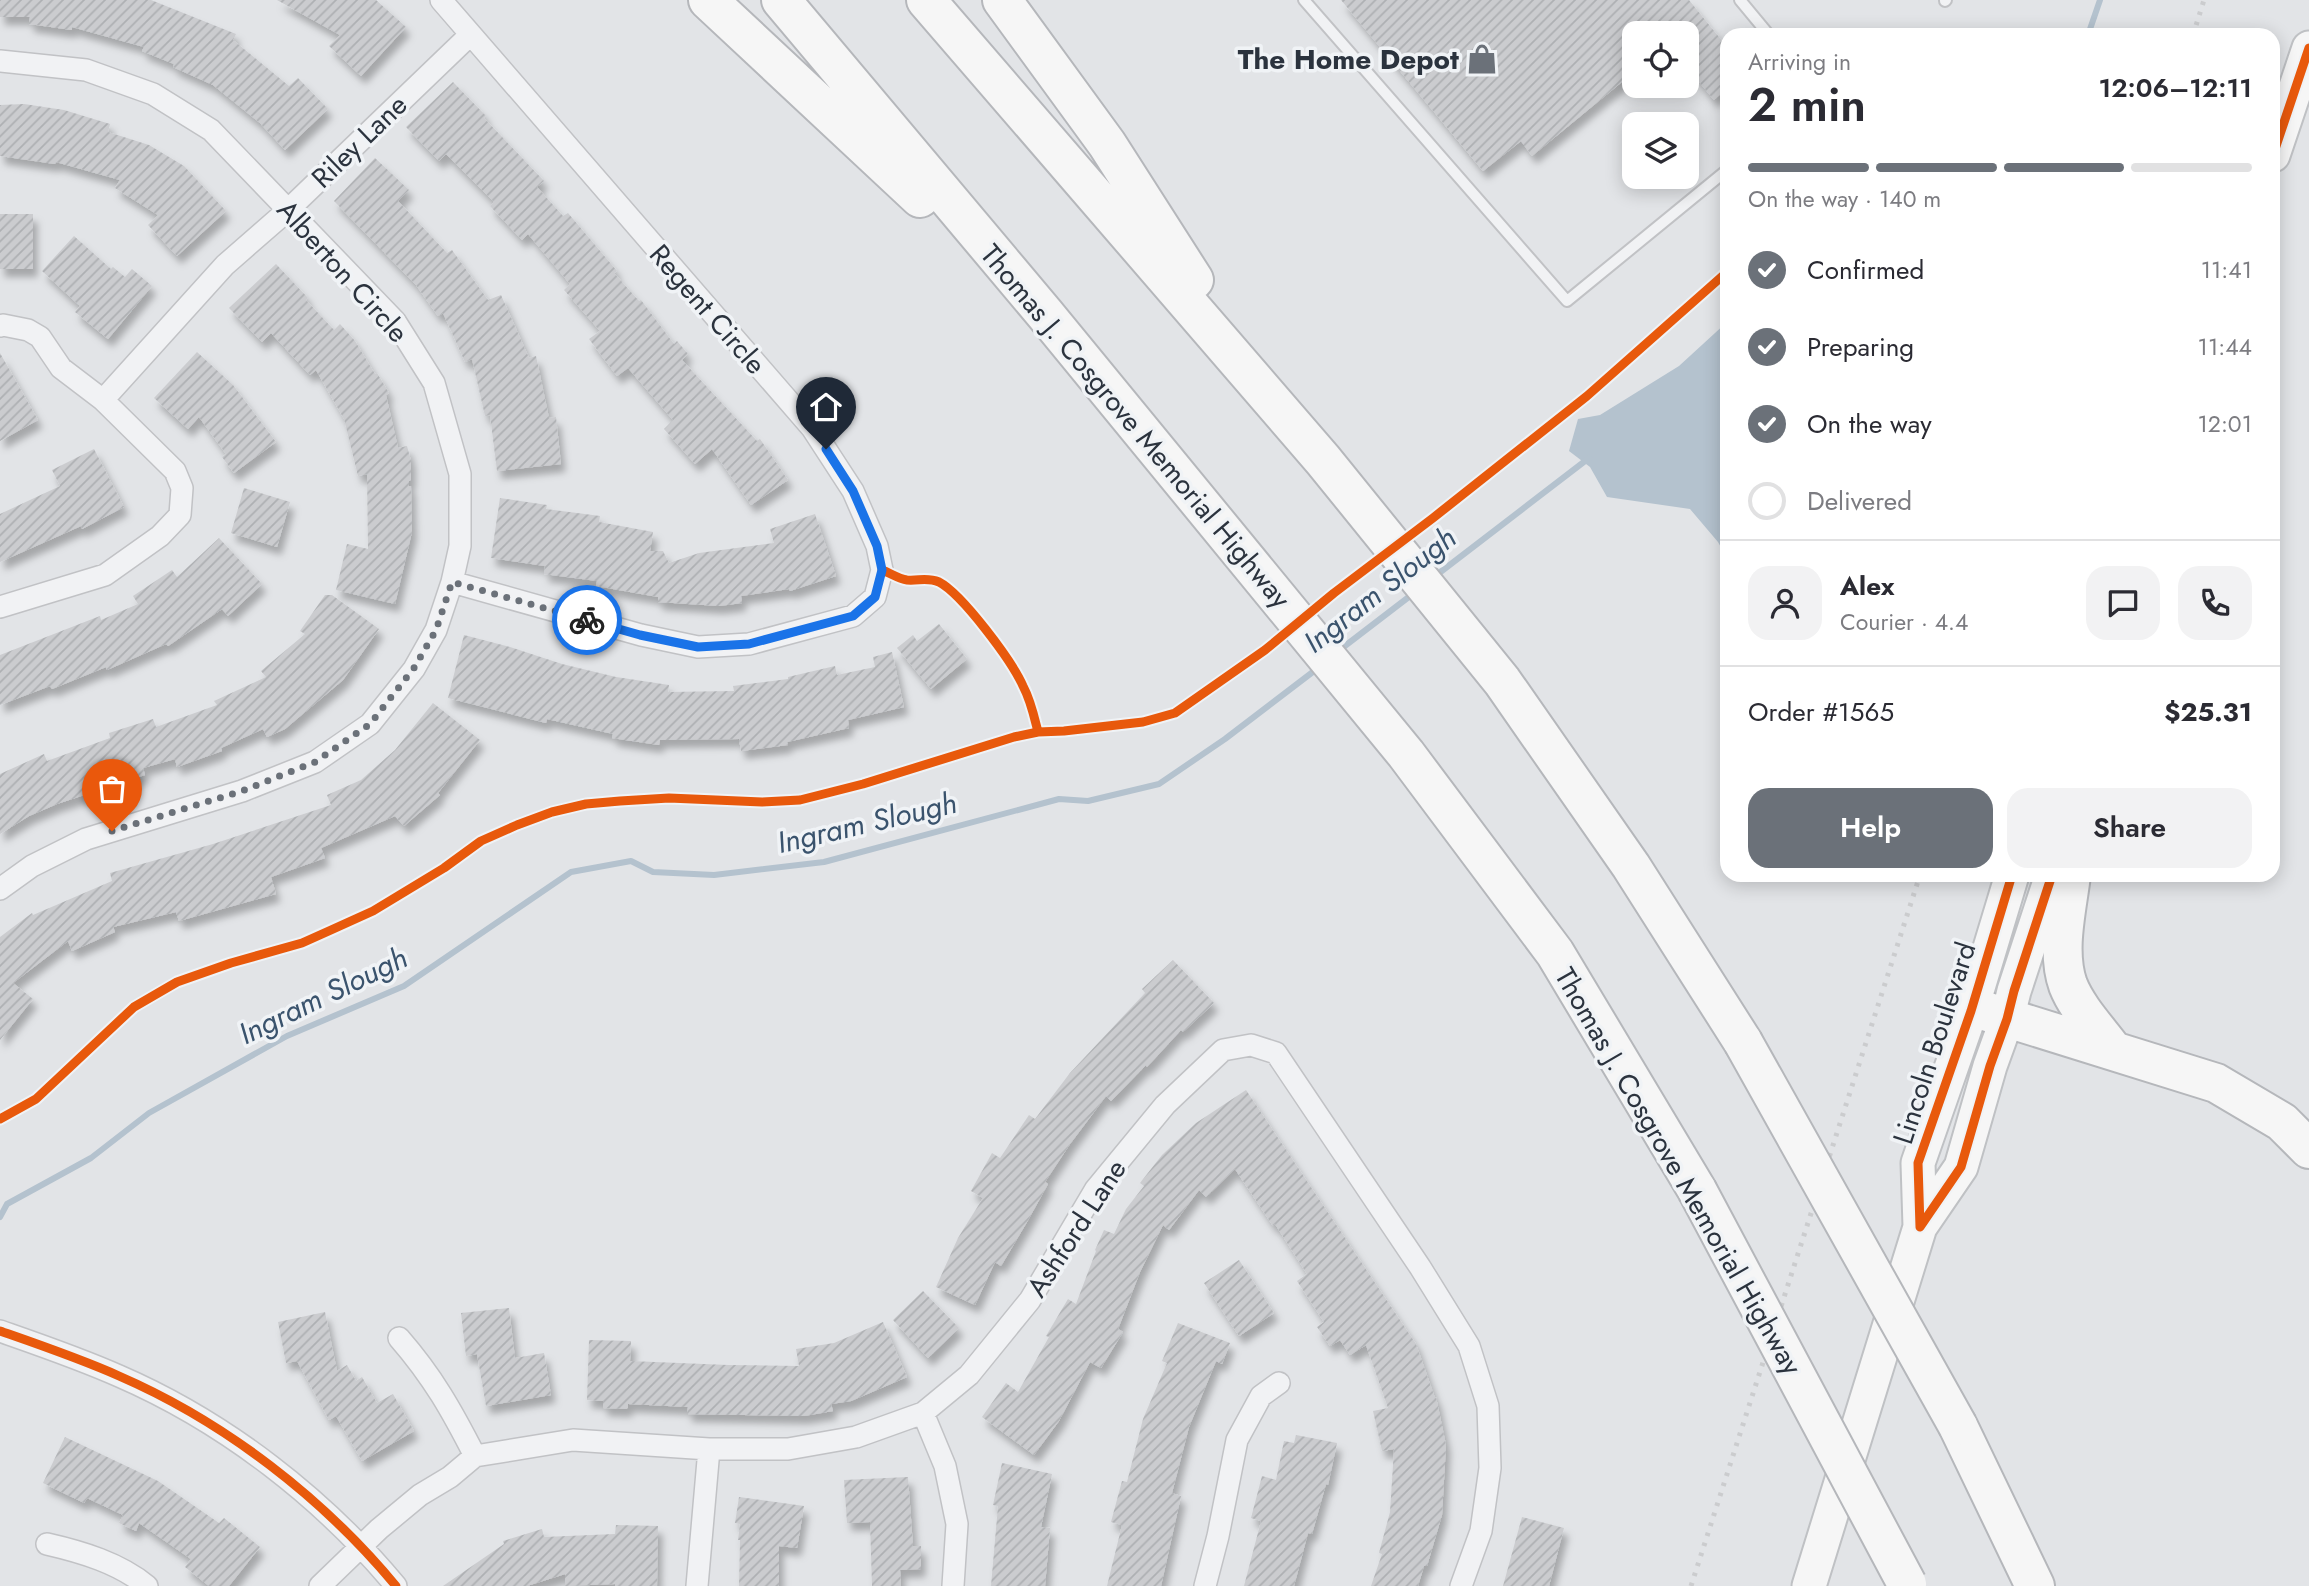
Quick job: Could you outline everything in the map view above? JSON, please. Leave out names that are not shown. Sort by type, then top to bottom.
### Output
[{"type":"highway","points":[[708,0],[1045,314]]},
{"type":"highway","name":"Thomas J. Cosgrove Memorial Highway","points":[[781,0],[1045,314],[1406,754],[1555,953],[1697,1190],[1907,1585]]},
{"type":"highway","points":[[926,0],[1267,393],[1502,681],[1631,866],[1743,1042],[1958,1426],[2035,1586]]},
{"type":"highway","points":[[1002,0],[1107,144],[1267,393]]},
{"type":"highway","points":[[2070,882],[2063,966],[2069,987],[2087,1017],[2112,1049]]},
{"type":"highway","points":[[1990,1013],[2216,1083],[2282,1122],[2309,1149]]},
{"type":"main road","points":[[2280,134],[2309,48]]},
{"type":"main road","name":"Lincoln Boulevard","points":[[1809,1586],[1920,1227],[1961,1167],[1990,1066],[1990,1013],[2011,882]]},
{"type":"main road","name":"Lincoln Boulevard","points":[[1990,1013],[2049,882]]},
{"type":"street","name":"Regent Circle","points":[[441,0],[812,428],[853,491],[877,546],[882,570],[875,597],[853,616],[749,644],[698,647],[640,635],[452,582]]},
{"type":"street","name":"Riley Lane","points":[[103,400],[225,265],[288,210],[470,34]]},
{"type":"street","name":"Alberton Circle","points":[[0,61],[86,70],[153,94],[211,130],[395,321],[434,383],[460,474],[460,546],[452,582],[436,630],[414,668],[370,724],[315,762],[242,791],[86,839],[32,866],[0,889]]},
{"type":"street","points":[[0,326],[28,330],[40,337],[61,368],[103,400],[175,471],[182,488],[180,515],[160,536],[105,575],[0,607]]},
{"type":"street","name":"Ashford Lane","points":[[320,1586],[360,1546],[420,1495],[450,1477],[475,1457],[573,1440],[709,1449],[788,1449],[856,1437],[923,1413],[969,1375],[1030,1300],[1095,1190],[1165,1105],[1223,1050],[1251,1045],[1276,1053],[1420,1267],[1469,1346],[1488,1406],[1490,1468],[1481,1531],[1461,1586]]},
{"type":"street","points":[[6,1333],[121,1376],[177,1405],[229,1437],[274,1468],[328,1515],[396,1586]]},
{"type":"street","points":[[399,1338],[425,1368],[475,1457]]},
{"type":"street","points":[[1205,1586],[1237,1440],[1261,1396],[1279,1383]]},
{"type":"street","points":[[923,1413],[945,1466],[957,1524],[953,1586]]},
{"type":"street","points":[[697,1586],[709,1449]]},
{"type":"street","points":[[47,1544],[79,1551],[134,1576],[147,1586]]},
{"type":"lane","points":[[1304,0],[1567,301],[1720,176]]},
{"type":"lane","points":[[1740,0],[1763,28]]},
{"type":"water","points":[[1720,328],[1720,546],[1690,509],[1607,497],[1590,467],[1569,451],[1578,419],[1600,415],[1679,366]]},
{"type":"building","points":[[0,0],[151,0],[236,34],[233,40],[289,86],[298,78],[328,109],[285,150],[260,123],[213,85],[142,51],[144,47],[72,27],[72,30],[29,24],[30,17],[0,17]]},
{"type":"building","points":[[277,0],[376,0],[406,27],[361,76],[329,46],[340,35]]},
{"type":"building","name":"The Home Depot","points":[[1341,0],[1689,0],[1720,38],[1720,94],[1714,100],[1699,82],[1699,21],[1622,21],[1622,82],[1532,156],[1521,141],[1483,171]]},
{"type":"building","points":[[453,82],[544,181],[537,187],[563,216],[568,213],[674,344],[677,341],[688,354],[682,360],[757,441],[760,439],[788,480],[751,505],[712,449],[695,464],[664,429],[673,420],[628,368],[617,376],[589,339],[600,331],[564,290],[570,284],[528,234],[522,240],[490,206],[494,202],[446,154],[439,161],[406,127]]},
{"type":"building","points":[[24,104],[64,110],[110,124],[108,132],[149,145],[184,166],[226,211],[177,256],[148,225],[158,215],[115,188],[120,180],[56,162],[0,156],[0,105]]},
{"type":"building","points":[[375,158],[409,190],[398,201],[447,253],[452,250],[488,300],[501,295],[529,358],[536,356],[549,418],[556,417],[561,464],[497,471],[490,415],[485,416],[472,359],[465,362],[443,313],[438,316],[416,285],[334,201]]},
{"type":"building","points":[[0,214],[33,214],[33,269],[0,269]]},
{"type":"building","points":[[74,236],[111,269],[113,267],[125,277],[132,269],[152,286],[108,339],[75,312],[80,306],[42,271]]},
{"type":"building","points":[[276,264],[334,330],[340,324],[355,341],[389,393],[386,395],[398,448],[407,446],[411,461],[409,486],[412,532],[395,604],[336,590],[347,544],[368,549],[367,474],[358,476],[344,419],[316,370],[310,375],[271,333],[262,342],[229,308]]},
{"type":"building","points":[[197,352],[233,385],[276,442],[234,473],[222,457],[226,454],[199,417],[188,429],[154,398]]},
{"type":"building","points":[[0,353],[38,420],[0,441]]},
{"type":"building","points":[[94,449],[124,507],[82,529],[81,526],[0,562],[0,514],[60,486],[52,470]]},
{"type":"building","points":[[244,488],[290,502],[277,547],[231,533]]},
{"type":"building","points":[[500,498],[547,505],[546,509],[600,516],[599,522],[653,532],[650,551],[663,551],[669,563],[699,553],[774,543],[770,529],[815,514],[836,576],[790,591],[741,596],[742,603],[719,606],[658,602],[658,597],[596,586],[597,581],[544,574],[545,566],[491,558]]},
{"type":"building","points":[[219,538],[262,584],[228,616],[222,609],[168,646],[166,644],[107,670],[106,667],[52,689],[50,686],[0,705],[0,655],[100,616],[101,620],[138,604],[133,596],[172,570],[177,577]]},
{"type":"building","points":[[325,595],[332,595],[379,629],[343,680],[285,729],[267,737],[263,729],[221,748],[222,751],[177,767],[175,759],[143,768],[145,775],[57,804],[29,816],[0,834],[0,774],[44,754],[47,761],[110,738],[109,733],[153,719],[156,727],[217,705],[214,701],[266,677],[261,671],[305,634],[300,631]]},
{"type":"building","points":[[939,624],[967,659],[931,689],[897,648],[913,635],[917,641]]},
{"type":"building","points":[[464,635],[562,664],[616,677],[669,685],[668,692],[734,691],[733,686],[788,679],[835,666],[837,675],[875,667],[873,657],[892,652],[904,707],[848,720],[849,728],[787,742],[788,745],[741,751],[739,739],[660,740],[659,745],[612,738],[613,734],[547,719],[546,723],[448,698]]},
{"type":"building","points":[[433,703],[480,740],[438,793],[440,795],[404,826],[395,816],[321,848],[325,858],[271,877],[276,894],[179,921],[176,912],[113,927],[115,932],[72,951],[68,941],[13,983],[33,999],[0,1040],[0,937],[32,913],[33,915],[112,881],[110,873],[213,844],[331,805],[327,795],[361,780],[395,750]]},
{"type":"building","points":[[1173,960],[1214,1003],[1183,1032],[1181,1030],[1111,1101],[1106,1096],[1045,1182],[1048,1184],[1027,1222],[1001,1266],[995,1262],[975,1305],[936,1287],[958,1238],[983,1198],[971,1191],[992,1153],[1000,1158],[1029,1115],[1035,1119],[1070,1073],[1145,993],[1142,989]]},
{"type":"building","points":[[1246,1090],[1416,1344],[1436,1397],[1446,1445],[1442,1515],[1427,1566],[1424,1566],[1418,1586],[1371,1586],[1382,1554],[1379,1553],[1390,1512],[1394,1449],[1382,1451],[1373,1411],[1388,1408],[1366,1345],[1350,1355],[1340,1340],[1330,1346],[1317,1327],[1324,1322],[1297,1281],[1307,1274],[1235,1169],[1206,1197],[1199,1190],[1169,1230],[1163,1225],[1140,1272],[1118,1329],[1123,1332],[1101,1368],[1090,1362],[1059,1421],[1034,1455],[982,1417],[1006,1383],[1018,1392],[1068,1299],[1076,1304],[1104,1230],[1114,1234],[1126,1209],[1144,1186],[1140,1183],[1162,1155],[1196,1123]]},
{"type":"building","points":[[1239,1260],[1274,1313],[1239,1336],[1204,1283]]},
{"type":"building","points":[[923,1291],[959,1328],[928,1358],[893,1320]]},
{"type":"building","points":[[509,1308],[515,1358],[544,1353],[551,1395],[486,1406],[477,1354],[466,1356],[461,1313]]},
{"type":"building","points":[[325,1312],[337,1371],[347,1365],[356,1381],[362,1377],[377,1403],[393,1394],[414,1431],[362,1461],[336,1416],[329,1420],[297,1361],[286,1363],[278,1322]]},
{"type":"building","points":[[883,1322],[907,1377],[851,1401],[831,1404],[833,1411],[804,1416],[687,1414],[688,1407],[628,1404],[628,1409],[603,1408],[603,1401],[587,1400],[589,1340],[631,1341],[630,1361],[799,1366],[796,1349],[834,1343]]},
{"type":"building","points":[[1178,1323],[1230,1343],[1222,1364],[1216,1361],[1189,1427],[1172,1493],[1181,1496],[1161,1586],[1107,1586],[1122,1525],[1111,1522],[1122,1481],[1127,1482],[1143,1419],[1167,1363],[1162,1361]]},
{"type":"building","points":[[1296,1435],[1337,1443],[1328,1485],[1326,1484],[1312,1534],[1308,1533],[1294,1586],[1244,1586],[1261,1521],[1251,1518],[1262,1476],[1276,1480],[1284,1441],[1294,1443]]},
{"type":"building","points":[[65,1437],[158,1481],[219,1523],[224,1518],[260,1547],[229,1586],[209,1586],[185,1567],[191,1559],[139,1523],[136,1531],[119,1523],[123,1515],[87,1498],[84,1503],[43,1483]]},
{"type":"building","points":[[1002,1463],[1052,1474],[1041,1527],[1050,1528],[1045,1586],[991,1586],[998,1506],[993,1505]]},
{"type":"building","points":[[908,1477],[913,1546],[921,1546],[921,1569],[900,1570],[901,1586],[872,1586],[870,1522],[847,1523],[844,1480]]},
{"type":"building","points":[[739,1497],[804,1506],[797,1548],[779,1546],[779,1586],[739,1586],[740,1524],[735,1523]]},
{"type":"building","points":[[1522,1517],[1564,1528],[1549,1586],[1503,1586]]},
{"type":"building","points":[[616,1525],[658,1526],[657,1586],[565,1586],[565,1574],[527,1586],[443,1586],[504,1544],[503,1541],[542,1529],[544,1537],[615,1534]]},
{"type":"waterway","name":"Ingram Slough","points":[[2090,28],[2100,0]]},
{"type":"waterway","name":"Ingram Slough","points":[[1434,577],[1589,458]]},
{"type":"waterway","name":"Ingram Slough","points":[[1337,652],[1414,593]]},
{"type":"waterway","name":"Ingram Slough","points":[[0,1217],[7,1204],[91,1158],[149,1113],[287,1036],[404,986],[571,872],[631,861],[653,872],[714,875],[824,862],[1059,799],[1088,801],[1159,784],[1225,739],[1318,668]]},
{"type":"railway","points":[[2195,28],[2204,0]]},
{"type":"railway","points":[[1691,1586],[1918,882]]},
{"type":"cycle path","points":[[2280,134],[2309,48]]},
{"type":"cycle path","points":[[0,1119],[36,1099],[134,1007],[177,982],[302,943],[373,911],[444,868],[481,841],[552,812],[586,804],[669,798],[762,802],[800,800],[863,784],[1014,737],[1038,732],[1143,722],[1175,713],[1265,650],[1587,396],[1720,278]]},
{"type":"cycle path","points":[[882,570],[904,579],[939,582],[960,600],[986,629],[1017,675],[1028,697],[1038,732]]},
{"type":"cycle path","points":[[1920,1227],[1918,1163],[1971,1011],[2010,882]]},
{"type":"cycle path","points":[[1920,1227],[1961,1167],[1990,1066],[2050,882]]},
{"type":"cycle path","points":[[0,1331],[119,1376],[197,1416],[234,1439],[304,1493],[337,1523],[396,1586]]},
{"type":"way so far","points":[[112,831],[242,791],[315,762],[370,724],[414,668],[436,630],[452,582],[587,620]]},
{"type":"place","name":"The Home Depot","points":[[1482,59]]},
{"type":"route","points":[[587,620],[698,647],[749,644],[853,616],[875,597],[882,570],[877,546],[853,491],[826,449]]}]
